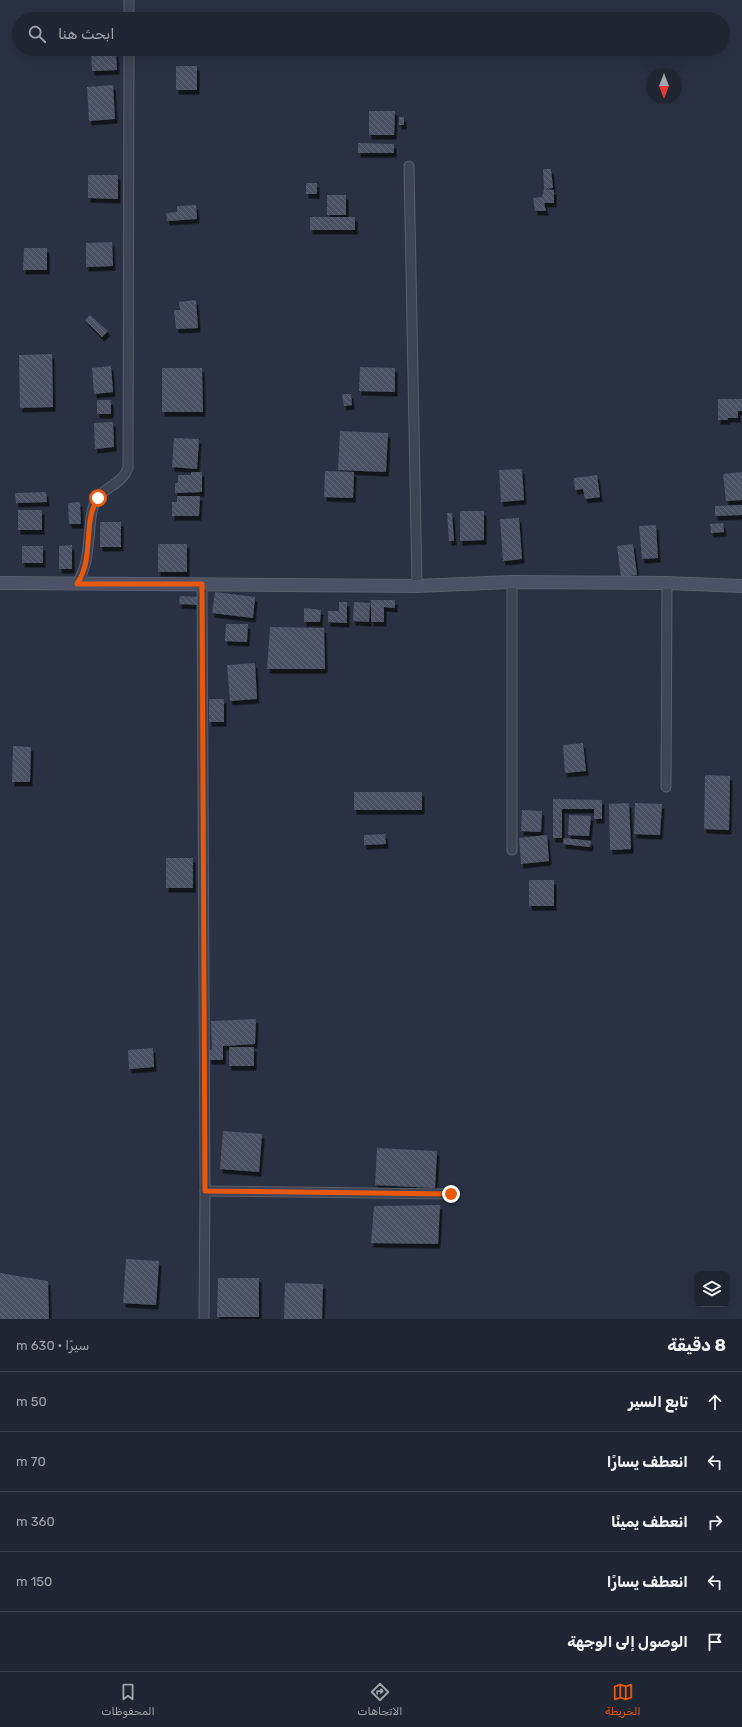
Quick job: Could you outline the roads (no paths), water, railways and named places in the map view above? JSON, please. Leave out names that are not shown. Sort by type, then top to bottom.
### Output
[{"type":"street","points":[[129,0],[129,12]]},
{"type":"street","points":[[77,584],[82,577],[87,561],[91,515],[95,503],[102,493],[123,478],[128,468],[129,56]]},
{"type":"street","points":[[409,166],[417,586]]},
{"type":"street","points":[[0,583],[417,586],[512,582],[667,583],[742,586]]},
{"type":"street","points":[[512,582],[512,850]]},
{"type":"street","points":[[666,787],[667,583]]},
{"type":"street","points":[[202,584],[205,1191],[204,1319]]},
{"type":"street","points":[[205,1191],[451,1194]]}]
